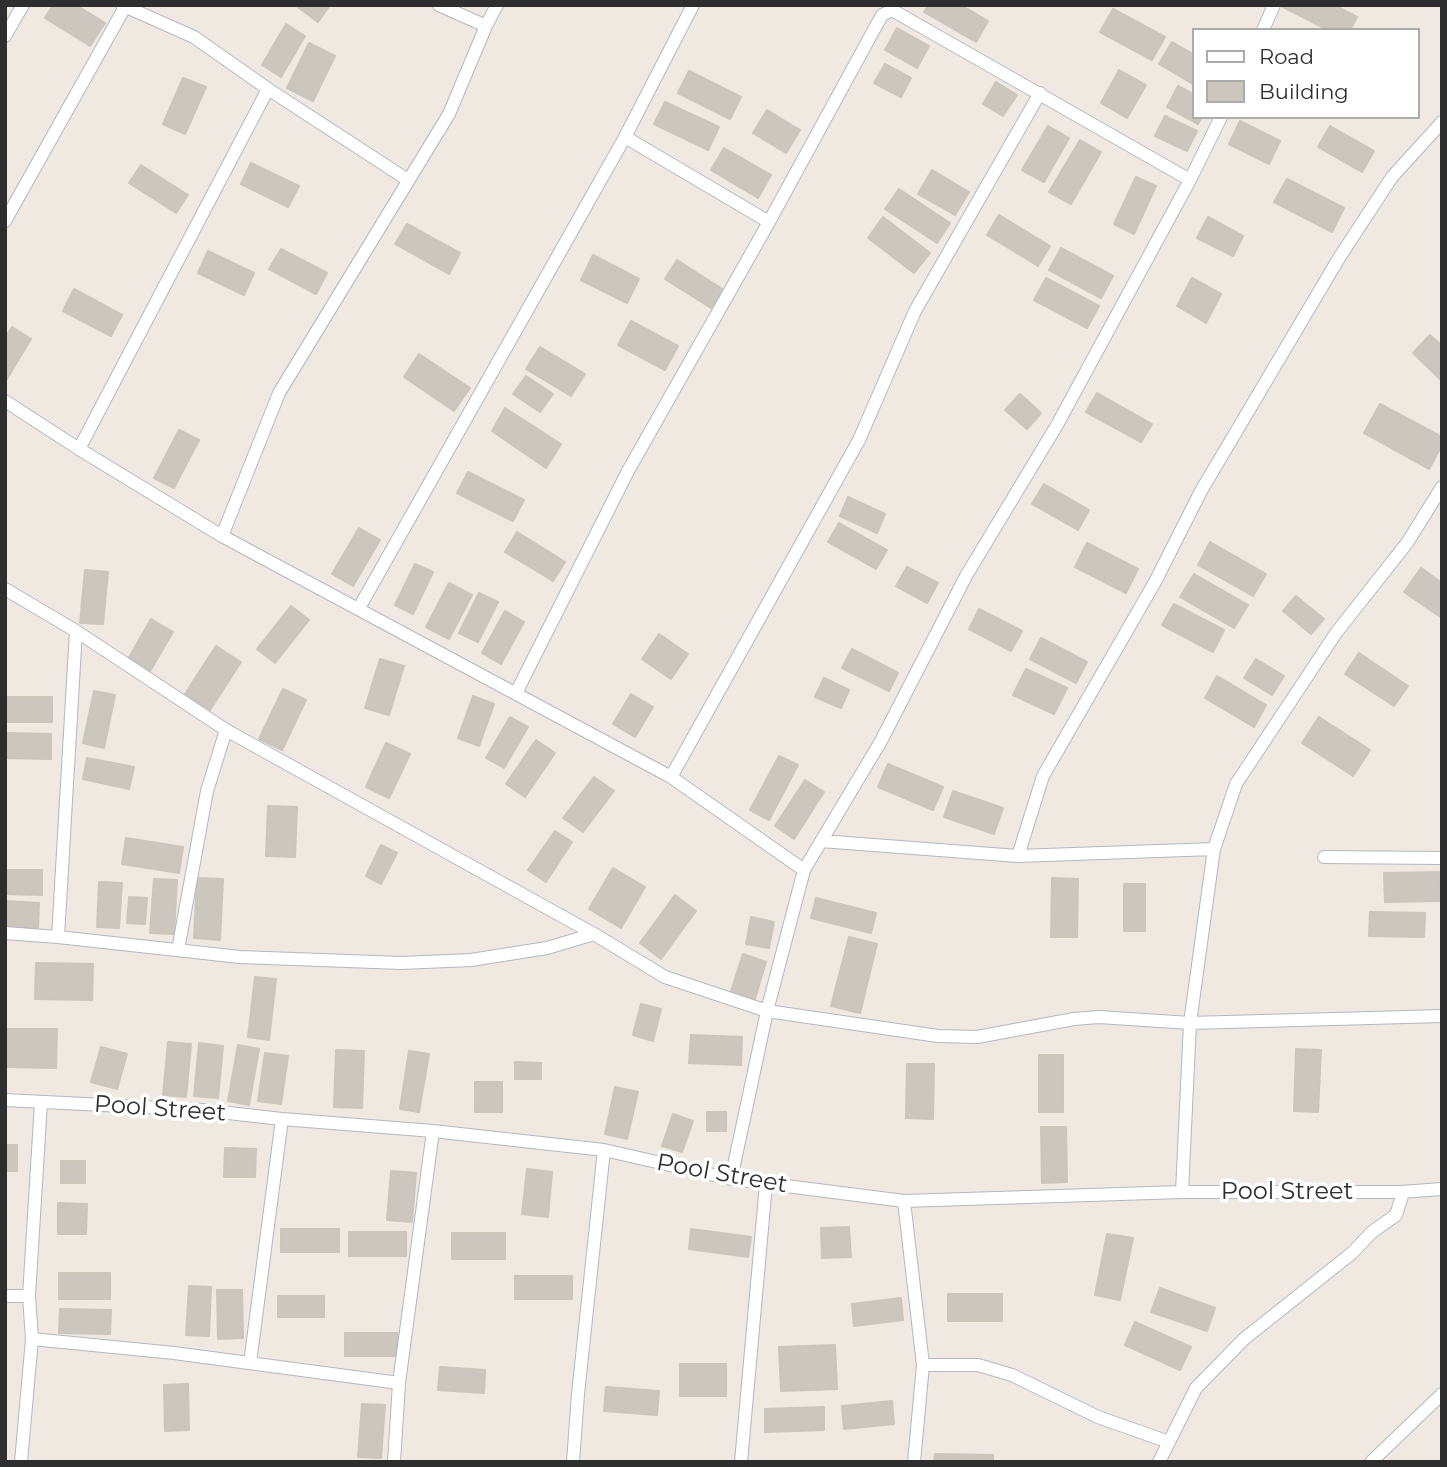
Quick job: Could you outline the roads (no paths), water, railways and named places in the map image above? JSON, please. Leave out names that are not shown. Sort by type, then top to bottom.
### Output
[{"type":"street","points":[[5,36],[23,5]]},
{"type":"street","points":[[439,5],[486,26]]},
{"type":"street","points":[[222,536],[279,393],[449,114],[497,5]]},
{"type":"street","points":[[359,608],[625,137],[693,5]]},
{"type":"street","points":[[1264,28],[1274,5]]},
{"type":"street","points":[[5,221],[124,6],[194,37],[268,89],[408,180]]},
{"type":"street","points":[[516,693],[628,471],[887,10],[892,9],[1190,180]]},
{"type":"street","points":[[79,449],[268,89]]},
{"type":"street","points":[[671,777],[859,440],[915,312],[1040,93]]},
{"type":"street","points":[[731,1179],[767,1011],[804,870],[881,741],[966,576],[1057,425],[1190,180],[1220,119]]},
{"type":"street","points":[[1018,856],[1043,776],[1155,582],[1201,491],[1339,258],[1392,177],[1442,122]]},
{"type":"street","points":[[625,137],[769,222]]},
{"type":"street","points":[[5,401],[222,536],[671,777],[804,870]]},
{"type":"street","points":[[1182,1192],[1190,1023],[1214,849],[1236,785],[1336,633],[1407,543],[1442,486]]},
{"type":"street","points":[[5,589],[76,631],[226,730],[594,934],[666,977],[767,1011],[938,1036],[977,1037],[1099,1017],[1190,1023],[1442,1016]]},
{"type":"street","points":[[58,937],[76,631]]},
{"type":"street","points":[[178,950],[207,792],[226,730]]},
{"type":"street","points":[[821,841],[1018,856],[1214,849]]},
{"type":"street","points":[[1324,857],[1442,858]]},
{"type":"street","points":[[5,933],[240,957],[424,962],[471,960],[547,948],[594,934]]},
{"type":"street","name":"Pool Street","points":[[5,1100],[202,1110],[433,1130],[604,1150],[731,1179],[904,1201],[1182,1192],[1401,1192],[1442,1189]]},
{"type":"street","points":[[21,1462],[32,1339],[29,1296],[41,1102]]},
{"type":"street","points":[[250,1363],[282,1119]]},
{"type":"street","points":[[394,1462],[399,1383],[433,1130]]},
{"type":"street","points":[[573,1462],[604,1150]]},
{"type":"street","points":[[741,1462],[766,1184]]},
{"type":"street","points":[[1159,1462],[1196,1388],[1244,1339],[1352,1254],[1372,1232],[1396,1214],[1403,1193],[1401,1192]]},
{"type":"street","points":[[904,1201],[923,1365],[914,1462]]},
{"type":"street","points":[[5,1296],[29,1296]]},
{"type":"street","points":[[32,1339],[250,1363],[399,1383]]},
{"type":"street","points":[[923,1365],[978,1365],[1012,1375],[1098,1417],[1169,1443]]},
{"type":"street","points":[[1371,1462],[1442,1394]]}]
